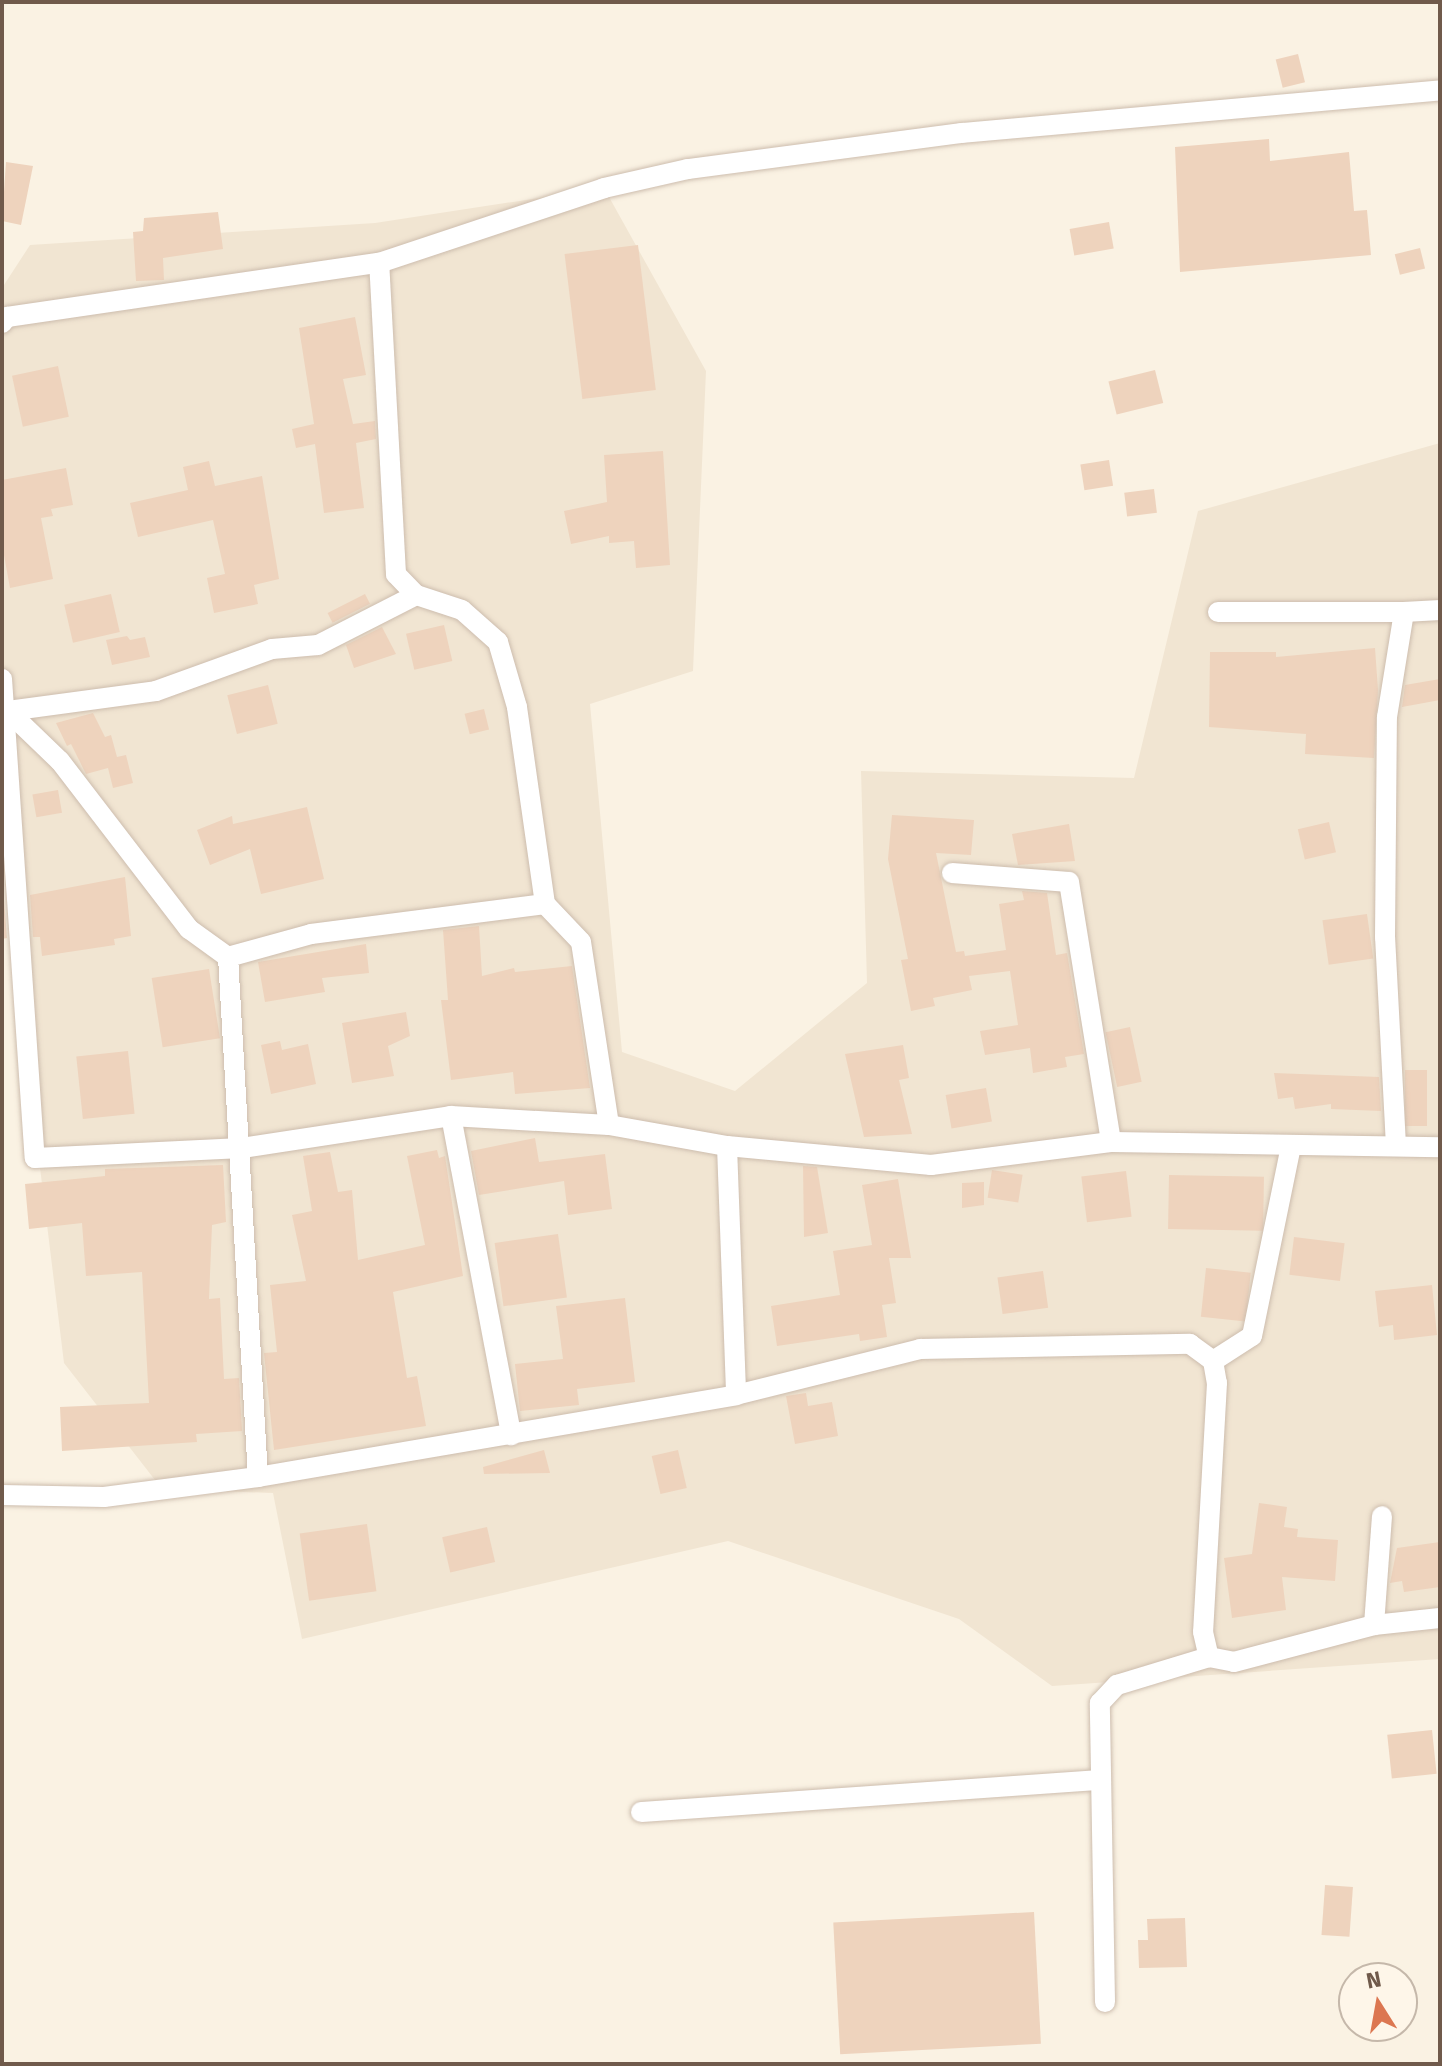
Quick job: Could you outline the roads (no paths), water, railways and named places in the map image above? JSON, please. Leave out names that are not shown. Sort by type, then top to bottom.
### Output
[{"type":"street","points":[[4,315],[379,263],[604,188],[688,169],[962,133],[1440,90]]},
{"type":"street","points":[[379,263],[396,574],[416,595],[462,610],[498,642],[517,707],[545,904],[581,942],[609,1125]]},
{"type":"street","points":[[5,714],[156,691],[272,649],[318,645],[416,595]]},
{"type":"street","points":[[1218,612],[1440,610]]},
{"type":"street","points":[[1396,1146],[1385,937],[1387,717],[1404,612]]},
{"type":"street","points":[[2,679],[35,1158],[242,1148],[451,1116],[609,1125],[727,1146],[931,1165],[1111,1142],[1440,1147]]},
{"type":"street","points":[[5,714],[60,761],[189,929],[228,957]]},
{"type":"street","points":[[952,873],[1069,882],[1111,1142]]},
{"type":"street","points":[[228,957],[311,934],[545,904]]},
{"type":"street","points":[[228,957],[242,1148],[258,1477]]},
{"type":"street","points":[[451,1116],[511,1435]]},
{"type":"street","points":[[727,1146],[736,1395]]},
{"type":"street","points":[[1213,1361],[1252,1336],[1291,1146]]},
{"type":"street","points":[[2,1495],[104,1497],[258,1477],[736,1395],[920,1349],[1190,1344],[1213,1361],[1217,1383],[1203,1632],[1209,1657]]},
{"type":"street","points":[[1374,1625],[1382,1516]]},
{"type":"street","points":[[1105,2002],[1100,1703],[1117,1685],[1209,1657],[1234,1662],[1374,1625],[1440,1618]]},
{"type":"street","points":[[641,1812],[1101,1780]]}]
